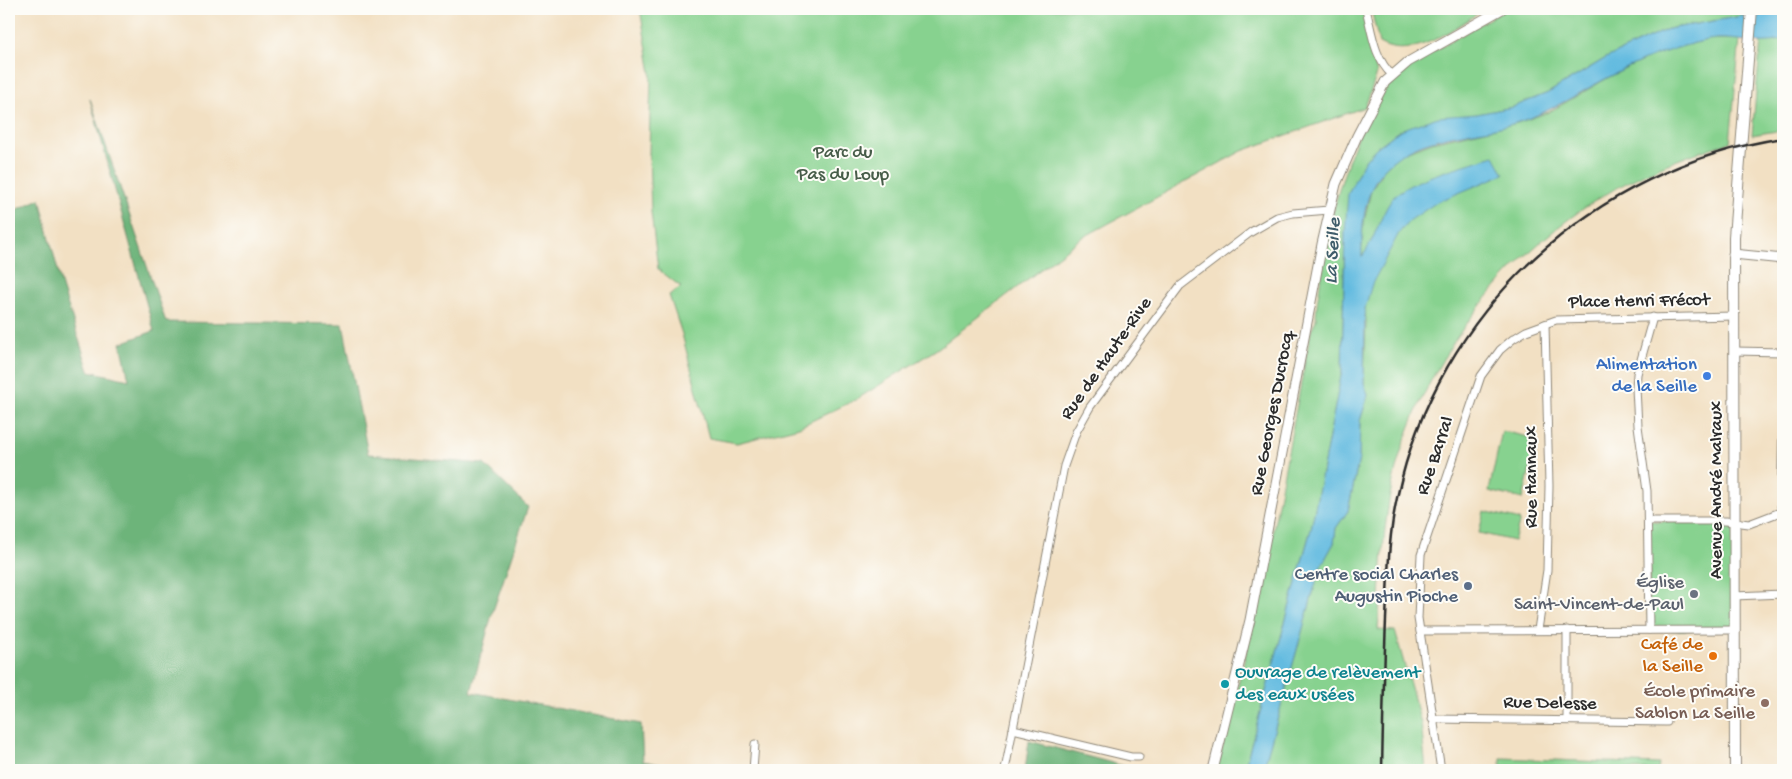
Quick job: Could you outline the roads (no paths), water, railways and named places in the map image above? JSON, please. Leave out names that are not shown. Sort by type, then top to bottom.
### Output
[{"type":"main road","name":"Avenue André Malraux","points":[[1735,770],[1733,254],[1752,9]]},
{"type":"street","points":[[1366,9],[1377,54],[1384,67],[1392,75]]},
{"type":"street","name":"Rue Georges Ducrocq","points":[[1213,770],[1250,620],[1329,210],[1336,184],[1380,89],[1392,75],[1408,62],[1502,9]]},
{"type":"street","name":"Rue de Haute-Rive","points":[[1005,770],[1064,466],[1082,420],[1166,302],[1186,280],[1251,232],[1277,217],[1293,212],[1329,210]]},
{"type":"street","points":[[1733,254],[1783,259]]},
{"type":"street","name":"Place Henri Frécot","points":[[1545,324],[1579,318],[1734,316]]},
{"type":"street","points":[[1649,630],[1648,521],[1636,388],[1637,374],[1653,317]]},
{"type":"street","name":"Rue Hannaux","points":[[1538,630],[1547,570],[1550,486],[1545,324]]},
{"type":"street","name":"Rue Barral","points":[[1441,770],[1420,631],[1419,579],[1421,555],[1472,395],[1480,376],[1500,350],[1526,331],[1545,324]]},
{"type":"street","points":[[1734,351],[1783,352]]},
{"type":"street","points":[[1648,521],[1726,520],[1734,523],[1749,524],[1783,511],[1781,506],[1783,412]]},
{"type":"street","points":[[1734,596],[1783,594]]},
{"type":"street","points":[[1566,720],[1567,630]]},
{"type":"street","points":[[1420,631],[1734,630]]},
{"type":"street","name":"Rue Delesse","points":[[1432,719],[1667,722]]},
{"type":"street","points":[[1013,729],[1131,757],[1139,757]]},
{"type":"street","points":[[753,770],[754,744]]},
{"type":"water","points":[[1775,9],[1783,9],[1783,38],[1780,40],[1763,42],[1717,39],[1671,50],[1625,69],[1555,107],[1519,122],[1431,141],[1414,148],[1399,156],[1378,177],[1372,187],[1365,210],[1362,257],[1392,199],[1410,185],[1439,173],[1494,156],[1504,174],[1437,202],[1409,221],[1399,233],[1372,284],[1365,308],[1364,383],[1368,395],[1360,421],[1359,459],[1348,511],[1336,528],[1334,543],[1320,568],[1263,770],[1244,770],[1311,529],[1342,371],[1345,232],[1348,194],[1363,163],[1376,148],[1400,130],[1438,117],[1477,114],[1513,107],[1548,93],[1606,58],[1668,29],[1742,16],[1755,17]]},
{"type":"railway","points":[[1776,9],[1783,19]]},
{"type":"railway","points":[[1382,770],[1388,574],[1394,513],[1417,430],[1448,367],[1487,309],[1534,258],[1588,215],[1649,180],[1714,154],[1783,138]]},
{"type":"place","name":"Alimentation de la Seille","points":[[1707,376]]},
{"type":"place","name":"Centre social Charles Augustin Pioche","points":[[1468,586]]},
{"type":"place","name":"Église Saint-Vincent-de-Paul","points":[[1694,594]]},
{"type":"place","name":"Café de la Seille","points":[[1713,656]]},
{"type":"place","name":"Ouvrage de relèvement des eaux usées","points":[[1225,684]]},
{"type":"place","name":"École primaire Sablon La Seille","points":[[1765,703]]},
{"type":"park label","name":"Parc du Pas du Loup","points":[[843,164]]},
{"type":"water label","name":"La Seille","points":[[1334,251]]}]
